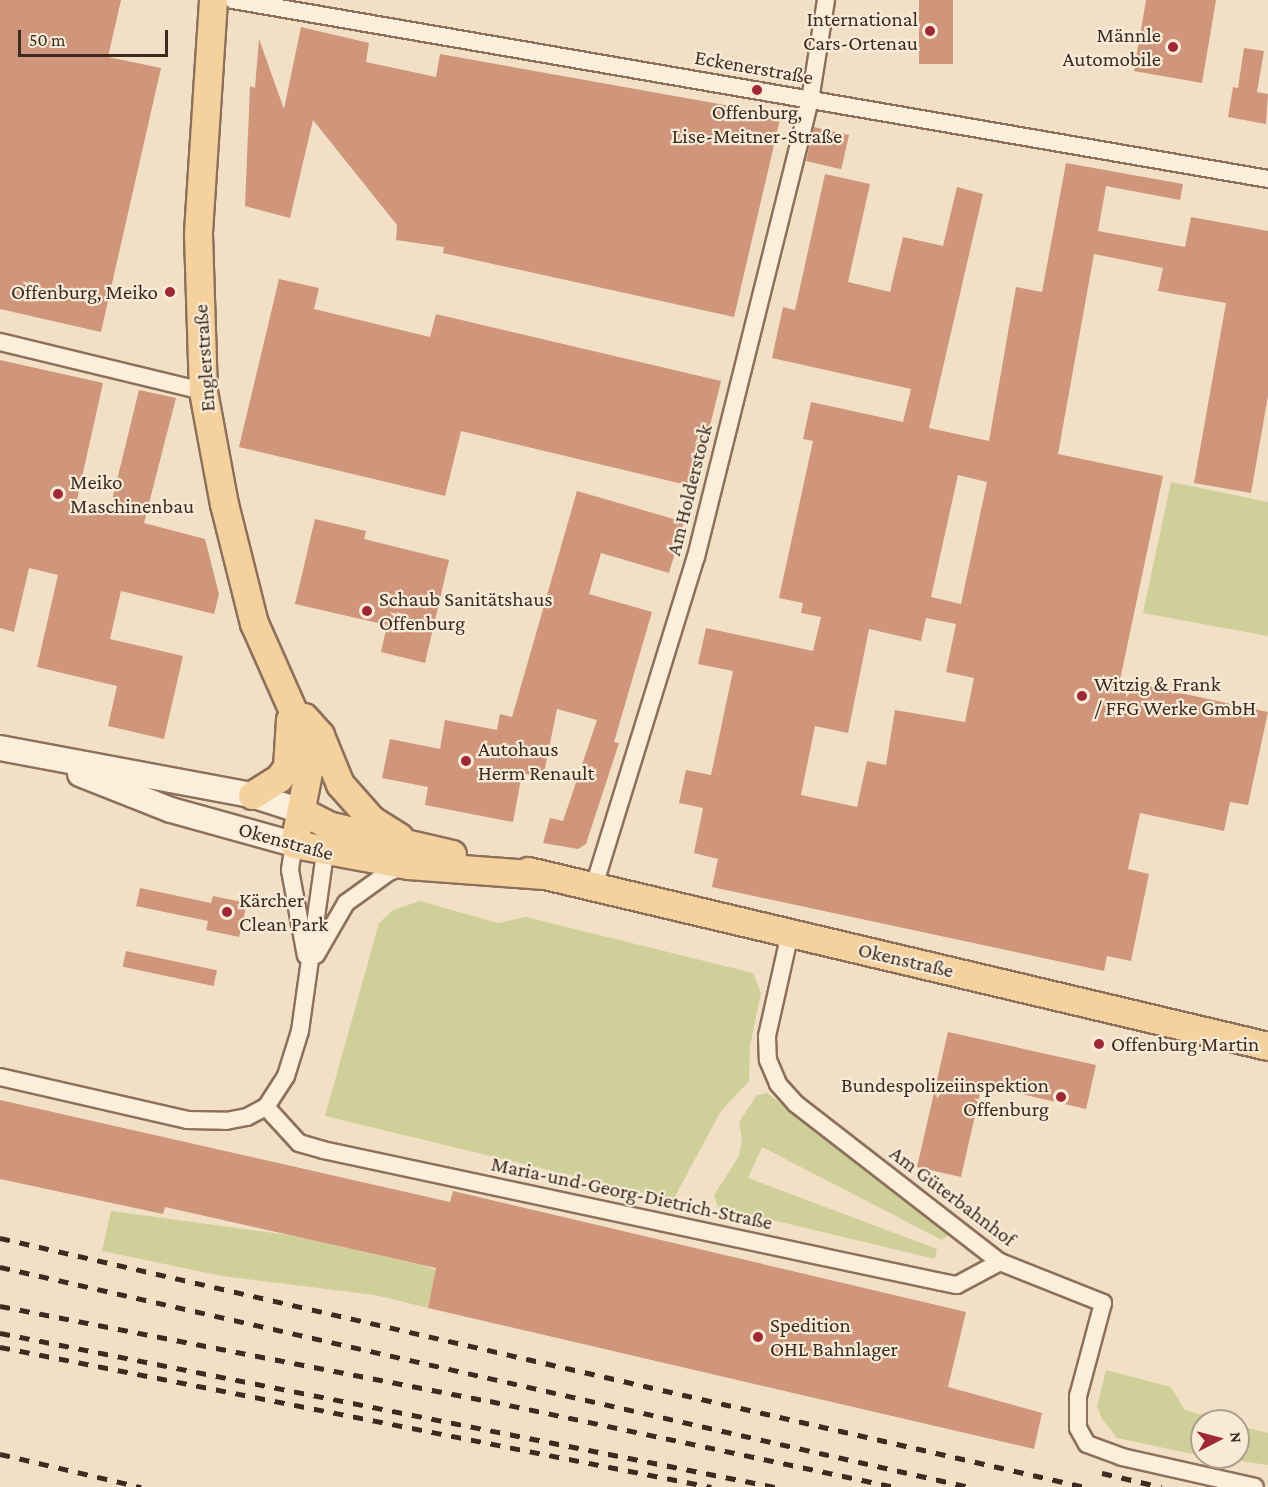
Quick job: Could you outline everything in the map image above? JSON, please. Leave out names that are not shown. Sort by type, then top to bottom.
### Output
[{"type":"main road","name":"Englerstraße","points":[[213,0],[198,234],[203,391],[224,504],[254,623],[292,703],[305,738],[308,772],[294,844]]},
{"type":"main road","name":"Englerstraße","points":[[292,703],[320,735],[340,784],[372,820],[411,856]]},
{"type":"main road","name":"Englerstraße","points":[[252,795],[279,778],[287,767],[292,703]]},
{"type":"main road","name":"Okenstraße","points":[[0,748],[38,757],[252,795],[301,811],[331,826],[411,856]]},
{"type":"main road","name":"Okenstraße","points":[[38,757],[171,810],[325,853],[411,856],[544,875],[1268,1046]]},
{"type":"main road","points":[[325,853],[340,784]]},
{"type":"street","name":"Eckenerstraße","points":[[233,0],[1268,179]]},
{"type":"street","name":"Am Holderstock","points":[[594,886],[696,558],[810,100],[826,0]]},
{"type":"street","points":[[0,342],[203,391]]},
{"type":"street","points":[[294,844],[290,870],[309,972]]},
{"type":"street","points":[[0,1077],[187,1120],[226,1122],[248,1118],[266,1107],[286,1076],[300,1031],[325,853]]},
{"type":"street","points":[[309,972],[330,926],[346,903],[411,856]]},
{"type":"street","name":"Am Güterbahnhof","points":[[790,933],[766,1036],[768,1060],[778,1084],[796,1104],[1000,1262],[1103,1303],[1078,1396],[1078,1428],[1087,1444],[1122,1457],[1255,1487]]},
{"type":"street","name":"Maria-und-Georg-Dietrich-Straße","points":[[266,1107],[299,1143],[323,1150],[957,1285],[1000,1262]]},
{"type":"green space","points":[[1171,482],[1268,502],[1268,636],[1143,613]]},
{"type":"green space","points":[[420,901],[498,923],[526,917],[753,973],[761,993],[750,1046],[749,1081],[721,1111],[673,1200],[325,1116],[379,923],[393,910]]},
{"type":"green space","points":[[767,1093],[952,1232],[942,1240],[762,1147],[748,1178],[937,1249],[935,1259],[718,1207],[714,1195],[739,1156],[742,1138],[739,1122],[757,1095]]},
{"type":"green space","points":[[111,1211],[289,1235],[421,1265],[436,1270],[428,1308],[375,1295],[222,1276],[102,1251]]},
{"type":"green space","points":[[1106,1370],[1171,1387],[1185,1410],[1190,1411],[1190,1453],[1117,1438],[1102,1419],[1097,1406]]},
{"type":"green space","points":[[1250,1428],[1268,1433],[1268,1465],[1250,1462]]},
{"type":"building","points":[[0,0],[121,0],[108,57],[161,68],[101,332],[0,309]]},
{"type":"building","name":"International Cars-Ortenau","points":[[919,0],[953,0],[953,64],[919,64]]},
{"type":"building","name":"Männle Automobile","points":[[1146,0],[1216,0],[1202,83],[1134,71]]},
{"type":"building","points":[[301,27],[369,43],[366,62],[436,77],[440,54],[781,115],[734,317],[443,253],[444,247],[396,240],[397,225],[313,120],[290,218],[245,206],[250,86],[255,88],[259,39],[284,109]]},
{"type":"building","points":[[1244,48],[1264,51],[1257,92],[1268,94],[1266,124],[1228,117],[1233,87],[1238,88]]},
{"type":"building","points":[[814,127],[849,135],[841,169],[806,161]]},
{"type":"building","points":[[1066,163],[1183,184],[1180,200],[1106,186],[1098,231],[1185,247],[1191,217],[1268,231],[1268,396],[1251,493],[1194,483],[1226,303],[1158,291],[1163,268],[1094,254],[1058,454],[1163,476],[1120,680],[1268,712],[1248,805],[1230,802],[1224,831],[1140,813],[1128,869],[1149,874],[1131,961],[1107,956],[1104,971],[712,887],[718,859],[694,853],[703,808],[679,803],[686,770],[711,775],[733,671],[698,664],[706,628],[813,651],[821,617],[801,613],[803,603],[779,598],[813,441],[803,439],[811,402],[903,422],[911,389],[772,358],[783,307],[795,310],[825,174],[870,184],[848,282],[890,292],[903,237],[943,246],[957,187],[983,194],[929,428],[989,441],[1016,287],[1042,292]],"holes":[[[958,475],[987,482],[961,604],[931,597]],[[926,618],[956,624],[946,672],[974,678],[965,722],[895,710],[886,765],[867,761],[857,807],[801,795],[815,726],[848,733],[869,629],[921,641]]]},
{"type":"building","points":[[279,279],[319,288],[314,309],[430,337],[436,314],[721,381],[695,487],[461,431],[445,496],[239,447]]},
{"type":"building","points":[[0,360],[103,383],[76,504],[109,513],[139,390],[176,398],[144,523],[205,539],[219,594],[214,614],[121,591],[110,639],[183,656],[164,739],[108,726],[117,686],[37,667],[58,575],[29,568],[14,632],[0,628]]},
{"type":"building","points":[[577,491],[684,522],[669,573],[601,553],[589,594],[652,612],[614,742],[619,743],[586,844],[578,849],[543,843],[550,818],[563,821],[597,720],[557,709],[543,778],[522,773],[513,822],[425,805],[428,787],[382,778],[390,739],[440,749],[445,720],[497,730],[500,714],[512,717]]},
{"type":"building","points":[[315,519],[366,531],[364,539],[449,560],[425,663],[381,652],[387,625],[295,604]]},
{"type":"building","points":[[140,888],[211,903],[213,896],[247,903],[239,937],[206,930],[208,921],[136,906]]},
{"type":"building","points":[[126,951],[217,970],[214,986],[123,967]]},
{"type":"building","name":"Bundespolizeiinspektion Offenburg","points":[[948,1032],[1096,1065],[1086,1109],[982,1085],[961,1177],[917,1167]]},
{"type":"building","name":"Spedition OHL Bahnlager","points":[[0,1100],[450,1202],[453,1191],[966,1312],[948,1387],[1042,1413],[1034,1449],[428,1308],[436,1268],[165,1207],[163,1214],[0,1179]]},
{"type":"railway","points":[[0,1238],[1085,1487]]},
{"type":"railway","points":[[0,1267],[969,1487]]},
{"type":"railway","points":[[0,1306],[490,1401],[895,1487]]},
{"type":"railway","points":[[0,1333],[775,1487]]},
{"type":"railway","points":[[0,1347],[711,1487]]},
{"type":"railway","points":[[0,1454],[141,1487]]},
{"type":"railway","points":[[1102,1473],[1161,1487]]},
{"type":"place","name":"International Cars-Ortenau","points":[[930,31]]},
{"type":"place","name":"Männle Automobile","points":[[1173,47]]},
{"type":"place","name":"Offenburg, Lise-Meitner-Straße","points":[[757,90]]},
{"type":"place","name":"Offenburg, Meiko","points":[[170,292]]},
{"type":"place","name":"Meiko Maschinenbau","points":[[58,494]]},
{"type":"place","name":"Schaub Sanitätshaus Offenburg","points":[[367,611]]},
{"type":"place","name":"Witzig & Frank / FFG Werke GmbH","points":[[1082,696]]},
{"type":"place","name":"Autohaus Herm Renault","points":[[466,761]]},
{"type":"place","name":"Kärcher Clean Park","points":[[227,912]]},
{"type":"place","name":"Offenburg Martin","points":[[1099,1044]]},
{"type":"place","name":"Bundespolizeiinspektion Offenburg","points":[[1061,1097]]},
{"type":"place","name":"Spedition OHL Bahnlager","points":[[758,1337]]}]
